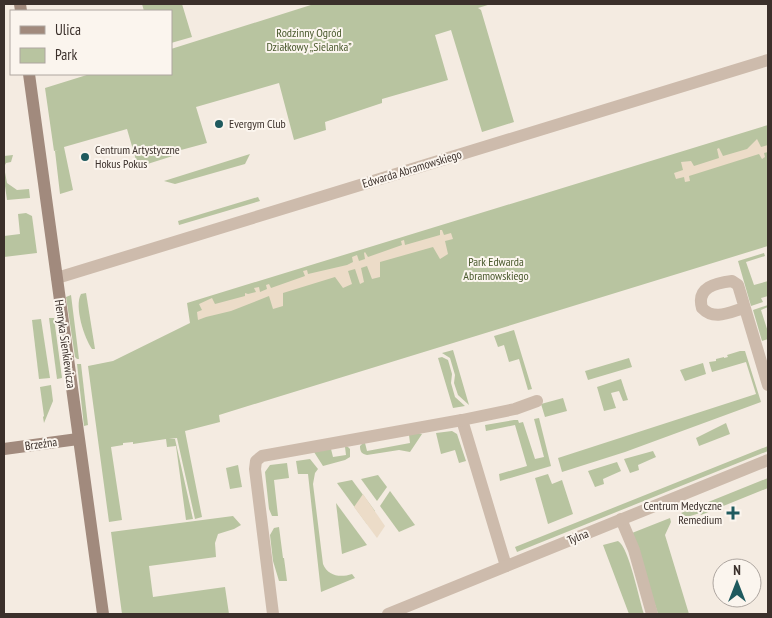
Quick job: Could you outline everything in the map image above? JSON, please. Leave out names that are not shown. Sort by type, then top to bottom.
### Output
[{"type":"street","name":"Edwarda Abramowskiego","points":[[56,278],[768,60]]},
{"type":"street","name":"Henryka Sienkiewicza","points":[[29,75],[103,614]]},
{"type":"street","points":[[744,308],[768,385]]},
{"type":"street","points":[[274,614],[256,476],[256,461],[262,456],[462,420],[515,409],[537,401]]},
{"type":"street","points":[[462,420],[506,566]]},
{"type":"street","name":"Brzeźna","points":[[4,449],[78,439]]},
{"type":"street","name":"Tylna","points":[[388,614],[768,460]]},
{"type":"street","points":[[621,519],[634,550],[652,614]]},
{"type":"green space","points":[[142,4],[182,4],[192,37],[172,43],[172,10],[144,10]]},
{"type":"green space","name":"Rodzinny Ogród Działkowy „Sielanka”","points":[[314,4],[491,4],[478,8],[481,10],[514,122],[482,132],[451,30],[435,35],[448,80],[382,99],[382,103],[325,122],[326,130],[294,140],[279,83],[196,107],[207,143],[181,150],[179,154],[138,167],[127,129],[64,147],[73,190],[60,194],[55,151],[58,150],[54,151],[45,88],[87,75],[172,75],[172,49]]},
{"type":"green space","name":"Park Edwarda Abramowskiego","points":[[768,125],[768,246],[219,415],[220,422],[185,431],[202,517],[195,519],[177,438],[169,439],[175,439],[193,519],[186,520],[176,446],[167,447],[166,439],[133,444],[133,442],[123,443],[123,445],[111,447],[122,520],[109,522],[88,366],[113,361],[190,323],[187,303]]},
{"type":"green space","points":[[250,154],[245,164],[175,184],[164,181]]},
{"type":"green space","points":[[13,155],[11,162],[6,163],[4,167],[4,156]]},
{"type":"green space","points":[[4,167],[7,183],[17,190],[29,189],[30,198],[7,200]]},
{"type":"green space","points":[[258,197],[260,201],[179,225],[178,221]]},
{"type":"green space","points":[[26,213],[32,216],[37,253],[4,257],[4,236],[20,234],[18,214]]},
{"type":"green space","points":[[764,253],[765,256],[746,262],[754,285],[768,281],[768,296],[761,298],[763,302],[751,306],[738,261]]},
{"type":"green space","points":[[86,293],[95,349],[92,349],[86,337],[79,314],[79,299],[81,294]]},
{"type":"green space","points":[[71,295],[79,359],[75,357],[66,297]]},
{"type":"green space","points":[[768,305],[768,307],[761,310],[768,332],[768,339],[762,341],[753,310]]},
{"type":"green space","points":[[49,318],[54,318],[62,378],[57,379]]},
{"type":"green space","points":[[41,319],[50,378],[39,379],[32,320]]},
{"type":"green space","points":[[514,330],[532,389],[528,390],[519,359],[509,362],[504,345],[498,347],[494,336]]},
{"type":"green space","points":[[453,350],[469,405],[458,395],[450,358],[442,353]]},
{"type":"green space","points":[[745,351],[761,402],[625,452],[562,472],[558,458],[756,394],[746,362],[712,372],[709,362],[728,357],[727,355]]},
{"type":"green space","points":[[442,357],[448,360],[455,397],[465,406],[453,408],[438,358]]},
{"type":"green space","points":[[629,358],[632,367],[588,380],[585,371]]},
{"type":"green space","points":[[703,363],[706,374],[685,381],[680,370]]},
{"type":"green space","points":[[77,364],[81,364],[88,425],[84,426]]},
{"type":"green space","points":[[621,379],[628,400],[623,401],[619,391],[611,393],[616,408],[604,411],[597,387]]},
{"type":"green space","points":[[51,385],[53,401],[44,423],[40,387]]},
{"type":"green space","points":[[563,398],[567,411],[545,417],[541,404]]},
{"type":"green space","points":[[539,418],[551,466],[500,481],[499,474],[527,466],[515,425],[486,431],[485,425],[514,420],[518,420],[519,423],[523,422],[535,459],[544,457],[534,419]]},
{"type":"green space","points":[[726,423],[730,434],[699,446],[696,438]]},
{"type":"green space","points":[[452,431],[457,434],[466,461],[459,463],[455,450],[441,454],[436,433]]},
{"type":"green space","points":[[422,434],[410,452],[399,450],[367,455],[360,450],[360,446],[363,443],[365,443],[367,451],[410,443],[409,435]]},
{"type":"green space","points":[[768,446],[768,451],[517,552],[515,547]]},
{"type":"green space","points":[[345,447],[350,449],[350,457],[323,466],[314,452],[331,449],[333,457],[346,455]]},
{"type":"green space","points":[[653,451],[656,457],[638,465],[639,470],[630,473],[624,459]]},
{"type":"green space","points":[[310,459],[318,469],[315,473],[313,484],[323,564],[328,571],[335,575],[352,574],[355,578],[321,592],[308,474],[298,474],[296,461]]},
{"type":"green space","points":[[617,462],[621,471],[603,479],[604,484],[595,487],[588,471]]},
{"type":"green space","points":[[287,463],[289,478],[274,480],[278,516],[272,516],[269,509],[265,472],[270,465]]},
{"type":"green space","points":[[238,465],[242,487],[230,489],[226,468]]},
{"type":"green space","points":[[548,474],[552,484],[562,480],[573,514],[548,524],[535,478]]},
{"type":"green space","points":[[378,475],[387,487],[377,501],[361,479]]},
{"type":"green space","points":[[768,478],[768,488],[701,515],[700,513],[687,517],[681,513]]},
{"type":"green space","points":[[352,480],[375,511],[367,524],[337,483]]},
{"type":"green space","points":[[390,491],[415,525],[399,532],[380,506]]},
{"type":"green space","points":[[336,503],[367,545],[342,554]]},
{"type":"green space","points":[[233,516],[241,525],[218,534],[215,543],[216,557],[149,566],[153,597],[225,587],[229,614],[122,614],[111,532]]},
{"type":"green space","points":[[670,518],[671,522],[665,535],[689,614],[658,614],[632,533]]},
{"type":"green space","points":[[279,527],[287,581],[279,581],[273,561],[270,535],[274,528]]},
{"type":"green space","points":[[618,541],[622,545],[630,563],[644,614],[629,614],[603,545]]},
{"type":"shaded area","points":[[757,139],[761,147],[768,145],[768,152],[764,153],[765,157],[762,159],[759,154],[689,176],[690,181],[685,182],[684,177],[676,179],[674,173],[683,170],[681,162],[691,161],[694,166],[719,158],[717,149],[719,148],[723,156],[747,149]]},
{"type":"shaded area","points":[[440,230],[442,230],[444,235],[451,233],[453,239],[445,241],[448,254],[440,259],[433,247],[380,262],[380,277],[372,279],[367,266],[361,268],[364,282],[360,284],[355,269],[348,271],[352,284],[343,288],[335,277],[283,293],[283,306],[273,309],[269,296],[231,311],[198,320],[197,312],[202,310],[199,304],[212,298],[215,304],[245,296],[245,293],[256,292],[254,288],[259,287],[260,292],[267,289],[266,285],[269,284],[271,288],[305,276],[303,271],[307,270],[308,274],[347,265],[353,262],[352,257],[357,255],[359,261],[365,259],[365,252],[368,257],[402,245],[401,241],[404,240],[405,245],[440,235]]},
{"type":"shaded area","points":[[363,494],[385,526],[377,538],[354,507]]},
{"type":"place","name":"Evergym Club","points":[[219,124]]},
{"type":"place","name":"Centrum Artystyczne Hokus Pokus","points":[[85,157]]},
{"type":"place","name":"Centrum Medyczne Remedium","points":[[733,513]]}]
